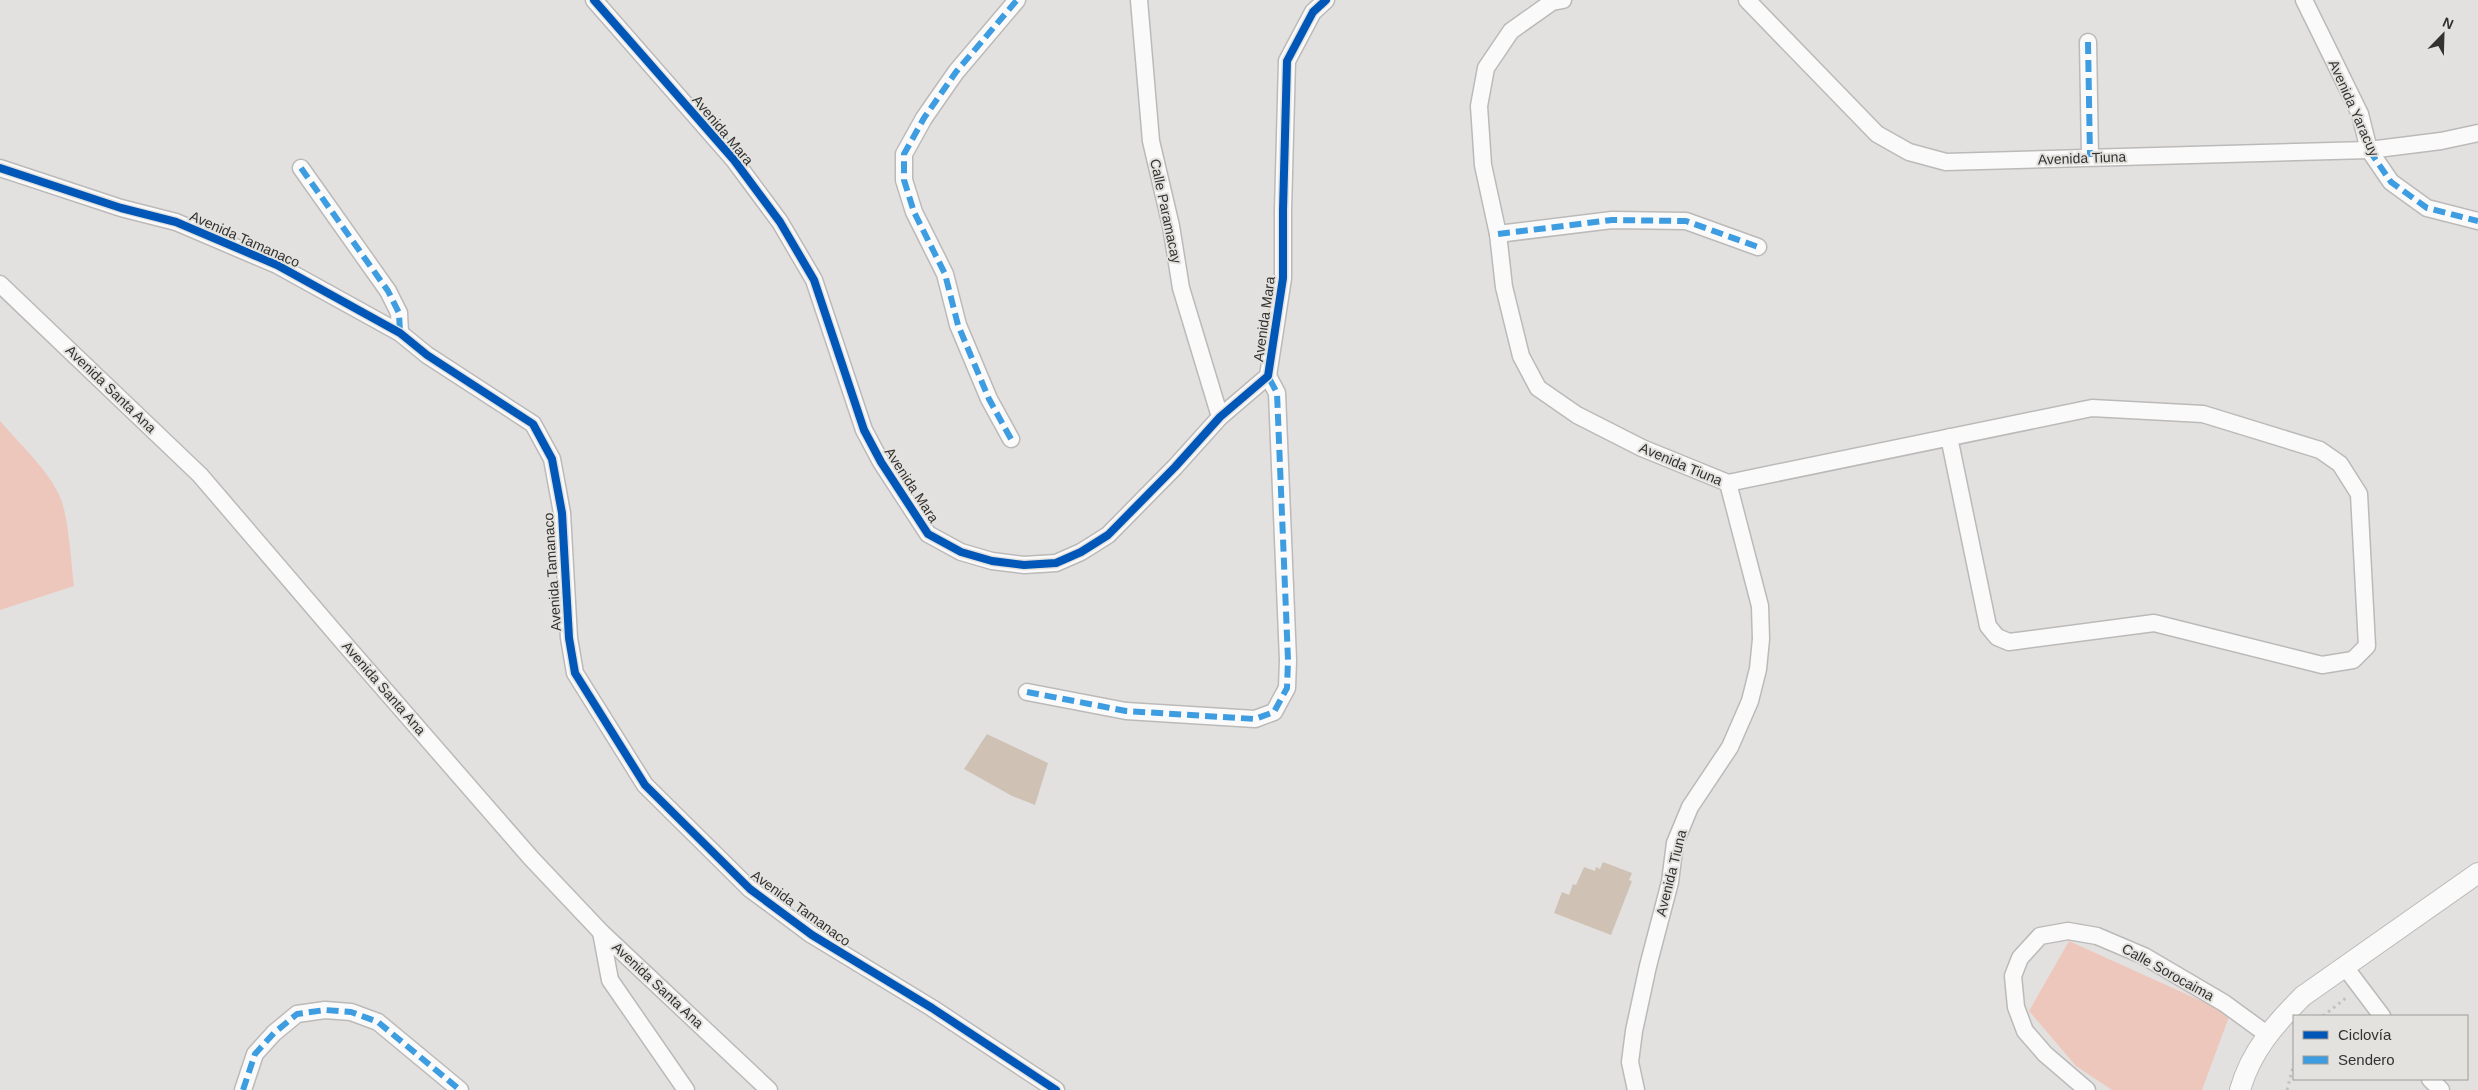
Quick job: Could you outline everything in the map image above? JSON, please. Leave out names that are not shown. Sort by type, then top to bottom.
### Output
[{"type":"street","name":"Avenida Mara","points":[[594,0],[734,160],[780,222],[814,280],[864,430],[898,490],[928,534],[961,552],[992,561],[1024,566],[1056,563],[1080,552],[1108,535],[1175,467],[1220,417],[1268,376],[1284,278],[1282,210],[1287,61],[1313,12],[1326,0]]},
{"type":"street","points":[[1011,439],[989,399],[958,325],[945,274],[914,212],[904,180],[904,154],[924,118],[956,72],[1017,0]]},
{"type":"street","name":"Calle Paramacay","points":[[1139,0],[1151,142],[1171,226],[1181,288],[1220,417]]},
{"type":"street","name":"Avenida Tiuna","points":[[1563,0],[1552,2],[1511,31],[1486,68],[1479,106],[1483,165],[1498,234],[1504,287],[1521,356],[1538,388],[1577,415],[1642,448],[1728,483],[1760,606],[1761,639],[1758,668],[1750,701],[1730,747],[1690,807],[1675,843],[1670,882],[1648,966],[1634,1031],[1630,1062],[1636,1090]]},
{"type":"street","name":"Avenida Tiuna","points":[[1747,0],[1877,134],[1909,152],[1946,162],[2370,150],[2441,141],[2478,133]]},
{"type":"street","name":"Avenida Yaracuy","points":[[2304,0],[2360,114],[2370,150],[2391,182],[2427,208],[2478,221]]},
{"type":"street","points":[[2088,42],[2090,157]]},
{"type":"street","name":"Avenida Tamanaco","points":[[0,168],[121,208],[176,222],[277,265],[400,333],[427,355],[533,424],[552,459],[562,514],[569,638],[575,673],[645,785],[750,888],[812,934],[932,1008],[1056,1090]]},
{"type":"street","points":[[301,168],[388,291],[398,312],[400,333]]},
{"type":"street","points":[[1498,234],[1612,220],[1686,221],[1758,247]]},
{"type":"street","name":"Avenida Santa Ana","points":[[0,284],[200,475],[262,550],[332,626],[343,642],[531,858],[601,932],[769,1090]]},
{"type":"street","points":[[1027,692],[1135,712],[1255,720],[1274,712],[1288,688],[1288,660],[1277,393],[1268,376]]},
{"type":"street","points":[[1728,483],[1950,437],[2092,408],[2203,414],[2320,450],[2340,464],[2359,494],[2367,646],[2353,660],[2322,665],[2154,623],[2010,642],[1998,637],[1988,626],[1950,437]]},
{"type":"street","points":[[2240,1090],[2251,1060],[2268,1035],[2303,996],[2478,873]]},
{"type":"street","name":"Calle Sorocaima","points":[[2087,1090],[2045,1054],[2025,1031],[2016,1007],[2013,976],[2020,958],[2040,936],[2068,931],[2097,936],[2144,956],[2224,1003],[2268,1035]]},
{"type":"street","points":[[601,932],[610,980],[686,1090]]},
{"type":"street","points":[[2345,967],[2381,1015]]},
{"type":"street","points":[[243,1090],[255,1054],[274,1033],[297,1014],[325,1010],[351,1012],[378,1022],[460,1090]]},
{"type":"street","points":[[2431,1080],[2441,1090]]},
{"type":"path","points":[[2324,1015],[2341,1000],[2362,989]]},
{"type":"path","points":[[2287,1090],[2293,1067]]},
{"type":"shaded area","points":[[0,421],[49,478],[60,497],[68,528],[74,586],[0,610]]},
{"type":"shaded area","points":[[2069,941],[2230,1014],[2202,1090],[2112,1090],[2076,1066],[2029,1011]]},
{"type":"building","points":[[987,734],[1048,763],[1035,805],[1012,796],[964,769]]},
{"type":"building","points":[[1603,862],[1632,873],[1629,880],[1632,881],[1611,935],[1554,913],[1562,892],[1569,895],[1573,884],[1576,885],[1584,867],[1595,871],[1596,867],[1600,869]]},
{"type":"marked path","points":[[1011,439],[989,399],[958,325],[945,274],[914,212],[904,180],[904,154],[924,118],[956,72],[1017,0]]},
{"type":"marked path","points":[[2088,42],[2090,157]]},
{"type":"marked path","points":[[2369,150],[2391,182],[2427,208],[2478,221]]},
{"type":"marked path","points":[[301,168],[388,291],[399,313],[400,333]]},
{"type":"marked path","points":[[1498,234],[1612,220],[1686,221],[1758,247]]},
{"type":"marked path","points":[[1027,692],[1126,711],[1255,719],[1274,712],[1287,688],[1288,660],[1277,393],[1268,376]]},
{"type":"marked path","points":[[243,1090],[255,1054],[274,1033],[297,1014],[325,1010],[351,1012],[378,1022],[460,1090]]},
{"type":"cycle path","points":[[594,0],[734,160],[780,222],[814,280],[864,430],[881,462],[928,534],[961,552],[992,561],[1024,565],[1056,563],[1081,552],[1108,535],[1175,467],[1220,417],[1268,376],[1283,278],[1287,61],[1313,12],[1326,0]]},
{"type":"cycle path","points":[[0,168],[121,208],[176,222],[277,265],[400,333],[427,355],[533,424],[552,459],[562,513],[569,638],[575,673],[645,785],[750,889],[812,935],[932,1008],[1056,1090]]}]
